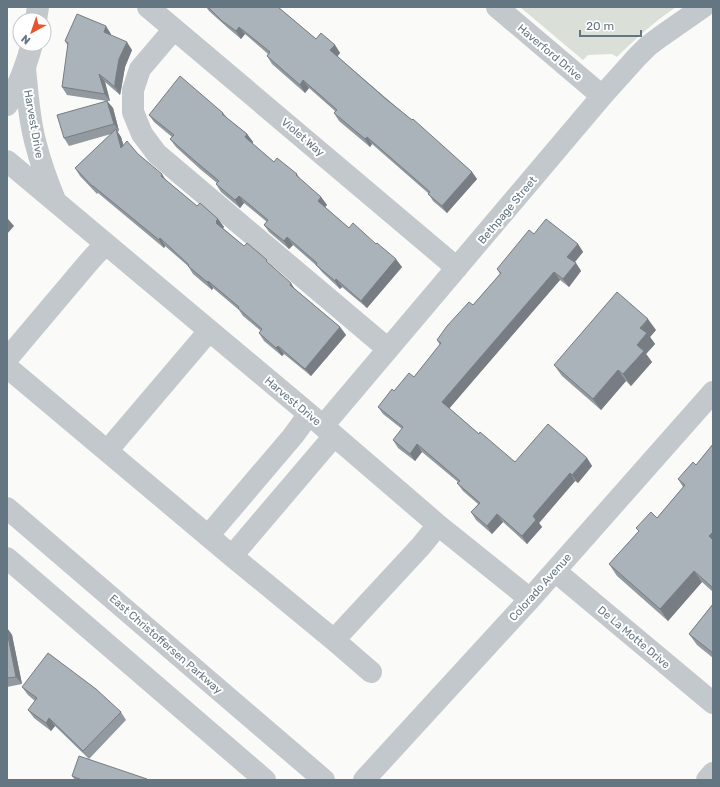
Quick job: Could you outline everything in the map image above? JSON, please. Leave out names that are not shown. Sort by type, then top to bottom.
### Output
[{"type":"street","name":"Violet Way","points":[[148,7],[457,268]]},
{"type":"street","name":"Haverford Drive","points":[[497,7],[602,96]]},
{"type":"street","name":"Bethpage Street","points":[[322,425],[602,96],[637,57],[648,46],[703,7]]},
{"type":"street","points":[[174,29],[140,69],[133,90],[133,112],[142,134],[157,154],[388,349]]},
{"type":"street","points":[[7,105],[18,86],[30,52]]},
{"type":"street","name":"Harvest Drive","points":[[25,67],[34,140],[56,203]]},
{"type":"street","name":"Harvest Drive","points":[[7,162],[322,425],[438,525],[530,599]]},
{"type":"street","points":[[7,359],[88,263],[106,244]]},
{"type":"street","points":[[107,451],[209,331]]},
{"type":"street","points":[[7,367],[371,672]]},
{"type":"street","name":"Colorado Avenue","points":[[364,780],[530,599],[713,392]]},
{"type":"street","points":[[208,536],[293,436],[322,425]]},
{"type":"street","points":[[232,556],[322,425]]},
{"type":"street","name":"East Christoffersen Parkway","points":[[7,508],[324,780]]},
{"type":"street","points":[[334,640],[421,546],[438,525]]},
{"type":"street","points":[[7,558],[265,780]]},
{"type":"street","name":"De La Motte Drive","points":[[555,571],[713,703]]},
{"type":"street","points":[[707,780],[713,773]]},
{"type":"shaded area","points":[[520,7],[676,7],[645,31],[617,57],[612,54],[588,55],[583,60]]},
{"type":"building","points":[[208,7],[278,7],[316,39],[321,33],[335,45],[330,50],[386,99],[412,120],[413,119],[472,172],[442,206],[428,194],[430,192],[367,137],[365,139],[334,113],[337,110],[303,80],[300,85],[267,56],[270,52],[239,27],[236,31],[222,21]]},
{"type":"building","points":[[77,14],[106,26],[104,32],[127,42],[119,59],[115,87],[99,74],[105,94],[62,87],[68,43],[65,41]]},
{"type":"building","points":[[180,76],[223,113],[222,114],[247,134],[245,137],[274,162],[277,158],[297,174],[296,175],[321,197],[318,201],[349,228],[353,223],[376,244],[377,243],[396,259],[361,301],[336,279],[335,281],[316,265],[317,263],[287,237],[284,241],[264,225],[268,220],[239,196],[235,200],[216,184],[219,181],[170,139],[174,135],[149,115]]},
{"type":"building","points":[[107,101],[114,124],[64,138],[57,115]]},
{"type":"building","points":[[116,129],[121,148],[127,141],[138,154],[162,174],[161,176],[197,206],[200,203],[218,219],[216,223],[244,246],[247,243],[291,283],[290,285],[340,327],[305,369],[278,346],[276,348],[259,333],[262,329],[238,308],[239,307],[188,266],[189,265],[160,238],[159,240],[92,186],[75,168]]},
{"type":"building","points":[[546,219],[578,244],[567,257],[576,263],[563,279],[554,272],[442,402],[479,434],[480,432],[515,462],[548,424],[587,458],[572,475],[570,473],[533,516],[536,520],[522,536],[497,514],[487,526],[471,512],[480,503],[457,483],[460,481],[417,444],[410,454],[393,440],[403,427],[378,407],[392,389],[394,391],[409,373],[414,377],[441,343],[437,340],[447,326],[469,302],[473,305],[501,273],[497,269],[529,230],[534,234]]},
{"type":"building","points":[[617,292],[648,319],[640,328],[647,333],[637,345],[644,351],[623,374],[618,370],[593,399],[554,365]]},
{"type":"building","points":[[713,444],[713,532],[709,536],[713,540],[713,588],[694,571],[660,609],[609,564],[639,531],[636,528],[651,512],[657,518],[685,485],[678,479],[693,462],[696,465]]},
{"type":"building","points":[[713,604],[713,653],[689,634]]},
{"type":"building","points":[[7,631],[16,677],[7,678]]},
{"type":"building","points":[[48,653],[96,689],[121,712],[83,751],[49,718],[46,723],[28,710],[37,698],[22,687]]},
{"type":"building","points":[[79,756],[147,779],[82,780],[72,776]]}]
